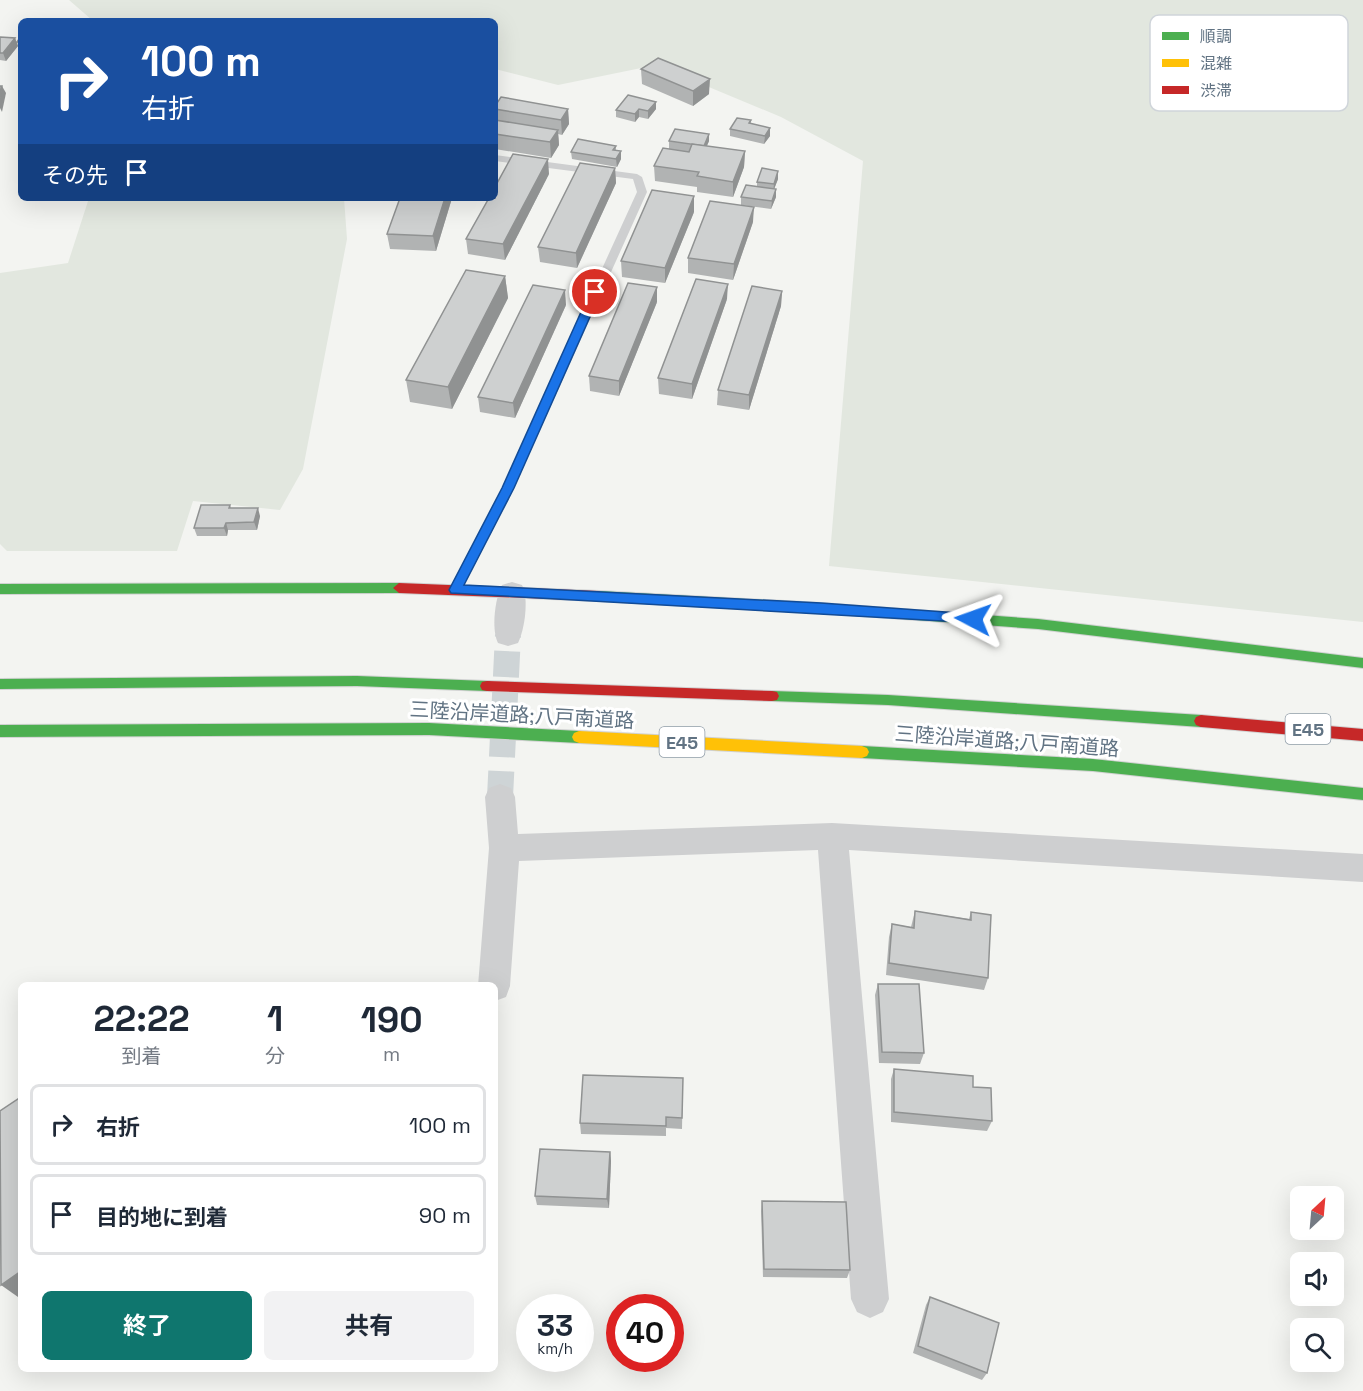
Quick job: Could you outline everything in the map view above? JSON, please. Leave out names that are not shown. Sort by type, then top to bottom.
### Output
[{"type":"main road","points":[[0,589],[376,587],[809,608],[1038,624],[1363,663]]},
{"type":"main road","name":"三陸沿岸道路;八戸南道路","points":[[0,684],[357,681],[888,700],[1252,724],[1363,735]]},
{"type":"main road","name":"三陸沿岸道路;八戸南道路","points":[[0,730],[429,729],[1093,765],[1363,794]]},
{"type":"street","points":[[508,635],[512,592]]},
{"type":"street","points":[[494,982],[504,848],[500,797]]},
{"type":"street","points":[[504,848],[832,836],[1363,868]]},
{"type":"street","points":[[832,836],[870,1299]]},
{"type":"lane","points":[[455,590],[508,488],[642,192],[637,177],[498,158]]},
{"type":"shaded area","points":[[69,0],[1363,0],[1363,622],[829,566],[863,161],[781,117],[656,65],[558,85],[498,70],[498,18],[90,18]]},
{"type":"shaded area","points":[[88,201],[344,201],[347,239],[303,469],[280,510],[193,501],[177,551],[7,551],[0,544],[0,273],[68,263]]},
{"type":"building","points":[[0,37],[15,38],[3,53],[0,53]]},
{"type":"building","points":[[658,58],[710,79],[693,91],[641,69]]},
{"type":"building","points":[[628,95],[656,102],[648,111],[639,109],[635,114],[616,110]]},
{"type":"building","points":[[501,97],[568,109],[561,120],[498,110],[498,102]]},
{"type":"building","points":[[737,118],[751,120],[749,123],[770,128],[765,136],[730,129]]},
{"type":"building","points":[[498,120],[558,130],[550,142],[498,134]]},
{"type":"building","points":[[675,129],[709,134],[704,146],[669,141]]},
{"type":"building","points":[[578,139],[616,146],[613,150],[621,151],[616,159],[571,152]]},
{"type":"building","points":[[692,144],[745,151],[733,182],[697,176],[699,172],[654,166],[663,148],[689,152]]},
{"type":"building","points":[[513,154],[548,159],[503,244],[466,239],[487,201],[498,201],[498,182]]},
{"type":"building","points":[[580,163],[615,168],[576,253],[538,247]]},
{"type":"building","points":[[762,168],[778,171],[774,184],[757,182]]},
{"type":"building","points":[[746,185],[776,189],[772,201],[741,197]]},
{"type":"building","points":[[652,190],[694,196],[665,268],[621,261]]},
{"type":"building","points":[[399,201],[444,201],[433,236],[387,234]]},
{"type":"building","points":[[710,201],[754,207],[734,264],[688,258]]},
{"type":"building","points":[[466,270],[505,276],[448,387],[406,380]]},
{"type":"building","points":[[696,279],[728,284],[692,384],[658,378]]},
{"type":"building","points":[[628,283],[657,287],[619,381],[589,376]]},
{"type":"building","points":[[533,285],[565,290],[513,403],[478,397]]},
{"type":"building","points":[[752,286],[782,291],[749,395],[718,390]]},
{"type":"building","points":[[201,505],[258,508],[254,522],[226,523],[224,528],[194,528]]},
{"type":"building","points":[[915,911],[971,920],[971,912],[991,915],[988,978],[889,963],[892,924],[914,928]]},
{"type":"building","points":[[878,984],[919,984],[924,1053],[882,1052]]},
{"type":"building","points":[[894,1069],[973,1076],[973,1087],[991,1088],[992,1121],[894,1112]]},
{"type":"building","points":[[583,1075],[683,1078],[682,1118],[666,1117],[666,1126],[580,1123]]},
{"type":"building","points":[[18,1099],[18,1273],[1,1285],[0,1111]]},
{"type":"building","points":[[540,1149],[610,1152],[607,1199],[535,1196]]},
{"type":"building","points":[[762,1201],[846,1202],[850,1270],[764,1269]]},
{"type":"building","points":[[930,1297],[999,1323],[987,1373],[918,1346]]},
{"type":"tunnel","points":[[500,797],[508,635]]},
{"type":"traffic: fast","points":[[0,589],[399,588]]},
{"type":"traffic: fast","points":[[599,596],[821,608],[1038,624],[1363,663]]},
{"type":"traffic: fast","points":[[0,684],[357,681],[487,686]]},
{"type":"traffic: fast","points":[[772,696],[888,700],[1201,721]]},
{"type":"traffic: fast","points":[[0,731],[429,729],[579,737]]},
{"type":"traffic: fast","points":[[862,752],[1093,765],[1363,794]]},
{"type":"traffic: slow","points":[[579,737],[862,752]]},
{"type":"traffic: jam","points":[[399,588],[599,596]]},
{"type":"traffic: jam","points":[[487,686],[772,696]]},
{"type":"traffic: jam","points":[[1201,721],[1363,735]]},
{"type":"route","points":[[595,292],[508,488],[455,590],[821,608],[973,619]]}]
